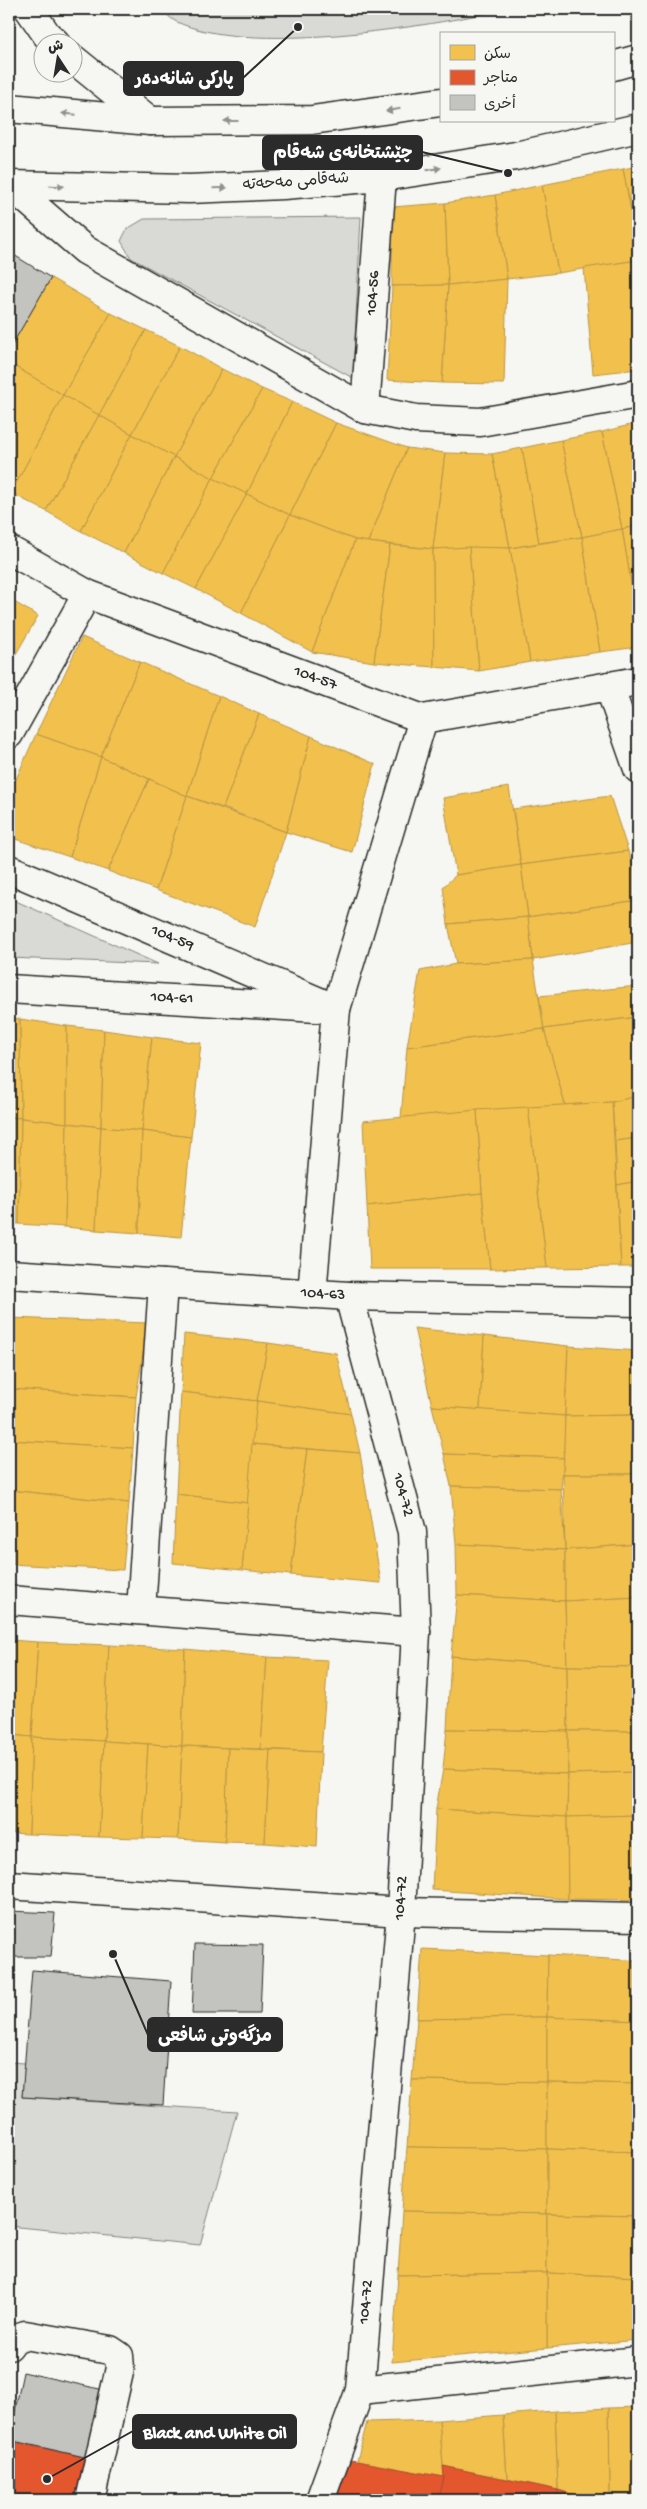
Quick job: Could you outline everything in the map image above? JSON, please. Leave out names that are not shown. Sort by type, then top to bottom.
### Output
[{"type":"street","points":[[29,9],[45,32]]},
{"type":"street","points":[[614,66],[638,59]]},
{"type":"street","points":[[82,66],[150,121]]},
{"type":"street","points":[[9,108],[150,121],[312,120],[440,102]]},
{"type":"street","name":"شەقامی مەحەتە","points":[[10,185],[189,189],[283,185],[382,177],[516,156],[638,128]]},
{"type":"street","name":"104-56","points":[[365,408],[382,177]]},
{"type":"street","points":[[10,185],[85,250],[365,408],[416,419],[480,422],[638,394]]},
{"type":"street","name":"104-57","points":[[9,550],[87,594],[423,719]]},
{"type":"street","points":[[9,734],[87,594]]},
{"type":"street","points":[[312,1294],[336,1009],[423,719],[638,680]]},
{"type":"street","points":[[610,686],[638,768]]},
{"type":"street","name":"104-59","points":[[9,868],[336,1009]]},
{"type":"street","name":"104-61","points":[[9,989],[336,1009]]},
{"type":"street","name":"104-63","points":[[9,1274],[349,1296],[638,1302]]},
{"type":"street","points":[[141,1610],[163,1284]]},
{"type":"street","name":"104-72","points":[[320,2500],[360,2390],[401,1912],[416,1632],[412,1532],[349,1296]]},
{"type":"street","points":[[9,1600],[416,1632]]},
{"type":"street","points":[[9,1885],[401,1912],[638,1917]]},
{"type":"street","points":[[9,2346],[14,2339],[26,2335],[110,2350],[120,2356],[120,2368],[90,2500]]},
{"type":"street","points":[[360,2390],[638,2361]]},
{"type":"shaded area","points":[[161,9],[505,9],[386,30],[290,37],[246,36],[206,31],[175,21]]},
{"type":"shaded area","points":[[361,217],[353,378],[131,258],[121,241],[127,229],[144,219]]},
{"type":"shaded area","points":[[9,898],[158,964],[9,958]]},
{"type":"shaded area","points":[[9,2062],[25,2063],[22,2097],[237,2111],[200,2245],[9,2226]]},
{"type":"building: سكن","points":[[638,166],[638,248],[623,169]]},
{"type":"building: سكن","points":[[623,169],[638,248],[638,260],[558,273],[542,185]]},
{"type":"building: سكن","points":[[542,185],[558,273],[507,279],[495,195]]},
{"type":"building: سكن","points":[[495,195],[507,279],[448,285],[445,203]]},
{"type":"building: سكن","points":[[445,203],[448,285],[392,286],[392,207]]},
{"type":"building: سكن","points":[[638,260],[638,369],[593,374],[584,268]]},
{"type":"building: سكن","points":[[51,278],[111,313],[63,395],[9,363],[9,350]]},
{"type":"building: سكن","points":[[507,279],[504,384],[442,383],[448,285]]},
{"type":"building: سكن","points":[[448,285],[442,383],[387,380],[392,286]]},
{"type":"building: سكن","points":[[111,313],[146,330],[99,415],[63,395]]},
{"type":"building: سكن","points":[[146,330],[180,346],[132,434],[99,415]]},
{"type":"building: سكن","points":[[180,346],[222,369],[174,457],[132,434]]},
{"type":"building: سكن","points":[[9,363],[63,395],[11,493],[9,492]]},
{"type":"building: سكن","points":[[222,369],[262,389],[213,478],[174,457]]},
{"type":"building: سكن","points":[[262,389],[292,402],[247,494],[213,478]]},
{"type":"building: سكن","points":[[63,395],[99,415],[46,511],[11,493]]},
{"type":"building: سكن","points":[[292,402],[336,423],[290,515],[247,494]]},
{"type":"building: سكن","points":[[99,415],[132,434],[81,531],[46,511]]},
{"type":"building: سكن","points":[[336,423],[407,448],[368,542],[355,540],[290,515]]},
{"type":"building: سكن","points":[[638,423],[638,526],[622,529],[602,432]]},
{"type":"building: سكن","points":[[602,432],[622,529],[582,537],[561,440]]},
{"type":"building: سكن","points":[[132,434],[174,457],[124,553],[81,531]]},
{"type":"building: سكن","points":[[561,440],[582,537],[539,543],[522,448]]},
{"type":"building: سكن","points":[[407,448],[445,453],[433,549],[368,542]]},
{"type":"building: سكن","points":[[522,448],[539,543],[510,548],[492,454]]},
{"type":"building: سكن","points":[[445,453],[492,454],[510,548],[433,549]]},
{"type":"building: سكن","points":[[174,457],[213,478],[163,573],[124,553]]},
{"type":"building: سكن","points":[[213,478],[247,494],[196,589],[163,573]]},
{"type":"building: سكن","points":[[247,494],[290,515],[241,613],[196,589]]},
{"type":"building: سكن","points":[[290,515],[355,540],[312,652],[241,613]]},
{"type":"building: سكن","points":[[638,526],[638,624],[622,529]]},
{"type":"building: سكن","points":[[622,529],[638,624],[638,647],[600,652],[582,537]]},
{"type":"building: سكن","points":[[582,537],[600,652],[530,662],[510,548]]},
{"type":"building: سكن","points":[[355,540],[390,545],[374,662],[312,652]]},
{"type":"building: سكن","points":[[390,545],[433,549],[434,667],[374,662]]},
{"type":"building: سكن","points":[[469,547],[510,548],[530,662],[479,671]]},
{"type":"building: سكن","points":[[469,547],[479,671],[434,667],[433,549]]},
{"type":"building: سكن","points":[[9,599],[38,616],[9,666]]},
{"type":"building: سكن","points":[[82,637],[140,662],[101,757],[36,734]]},
{"type":"building: سكن","points":[[140,662],[219,696],[187,796],[101,757]]},
{"type":"building: سكن","points":[[219,696],[259,714],[223,808],[187,796]]},
{"type":"building: سكن","points":[[259,714],[311,736],[286,832],[223,808]]},
{"type":"building: سكن","points":[[36,734],[101,757],[70,857],[9,837],[9,795]]},
{"type":"building: سكن","points":[[311,736],[375,764],[352,852],[286,832]]},
{"type":"building: سكن","points":[[101,757],[149,779],[108,871],[70,857]]},
{"type":"building: سكن","points":[[149,779],[187,796],[156,890],[108,871]]},
{"type":"building: سكن","points":[[509,787],[521,865],[456,875],[443,798]]},
{"type":"building: سكن","points":[[187,796],[286,832],[255,927],[156,890]]},
{"type":"building: سكن","points":[[610,796],[628,851],[521,865],[513,809]]},
{"type":"building: سكن","points":[[628,851],[638,882],[638,900],[528,917],[521,865]]},
{"type":"building: سكن","points":[[521,865],[528,917],[448,924],[443,887],[456,875]]},
{"type":"building: سكن","points":[[638,900],[638,942],[533,960],[528,917]]},
{"type":"building: سكن","points":[[528,917],[533,960],[456,964],[448,924]]},
{"type":"building: سكن","points":[[533,960],[544,1029],[407,1047],[420,971],[456,964]]},
{"type":"building: سكن","points":[[638,986],[638,1017],[544,1029],[539,996]]},
{"type":"building: سكن","points":[[638,1017],[638,1096],[612,1102],[565,1105],[544,1029]]},
{"type":"building: سكن","points":[[9,1018],[20,1019],[21,1118],[9,1117]]},
{"type":"building: سكن","points":[[20,1019],[67,1026],[67,1123],[21,1118]]},
{"type":"building: سكن","points":[[67,1026],[104,1030],[101,1127],[67,1123]]},
{"type":"building: سكن","points":[[544,1029],[565,1105],[401,1118],[407,1047]]},
{"type":"building: سكن","points":[[104,1030],[152,1037],[142,1131],[101,1127]]},
{"type":"building: سكن","points":[[152,1037],[201,1043],[191,1137],[142,1131]]},
{"type":"building: سكن","points":[[638,1096],[638,1138],[615,1141],[612,1102]]},
{"type":"building: سكن","points":[[612,1102],[621,1267],[547,1268],[528,1107]]},
{"type":"building: سكن","points":[[528,1107],[547,1268],[490,1269],[482,1193],[477,1110]]},
{"type":"building: سكن","points":[[477,1110],[482,1193],[367,1206],[363,1121]]},
{"type":"building: سكن","points":[[9,1117],[21,1118],[19,1224],[9,1223]]},
{"type":"building: سكن","points":[[21,1118],[67,1123],[65,1227],[19,1224]]},
{"type":"building: سكن","points":[[67,1123],[101,1127],[96,1230],[65,1227]]},
{"type":"building: سكن","points":[[101,1127],[142,1131],[139,1233],[96,1230]]},
{"type":"building: سكن","points":[[142,1131],[191,1137],[181,1237],[139,1233]]},
{"type":"building: سكن","points":[[638,1138],[638,1181],[617,1185],[615,1141]]},
{"type":"building: سكن","points":[[638,1181],[638,1267],[621,1267],[617,1185]]},
{"type":"building: سكن","points":[[482,1193],[490,1269],[370,1269],[367,1206]]},
{"type":"building: سكن","points":[[9,1318],[148,1323],[136,1397],[9,1389]]},
{"type":"building: سكن","points":[[414,1328],[484,1336],[480,1410],[432,1406]]},
{"type":"building: سكن","points":[[184,1334],[268,1343],[257,1401],[181,1392]]},
{"type":"building: سكن","points":[[484,1336],[568,1346],[565,1416],[480,1410]]},
{"type":"building: سكن","points":[[268,1343],[336,1353],[351,1414],[257,1401]]},
{"type":"building: سكن","points":[[568,1346],[638,1351],[638,1415],[565,1416]]},
{"type":"building: سكن","points":[[9,1389],[136,1397],[133,1448],[9,1440]]},
{"type":"building: سكن","points":[[181,1392],[257,1401],[248,1503],[176,1494]]},
{"type":"building: سكن","points":[[257,1401],[351,1414],[360,1453],[252,1444]]},
{"type":"building: سكن","points":[[432,1406],[565,1416],[564,1458],[444,1454]]},
{"type":"building: سكن","points":[[638,1415],[638,1474],[563,1474],[565,1416]]},
{"type":"building: سكن","points":[[9,1440],[133,1448],[129,1503],[9,1490]]},
{"type":"building: سكن","points":[[252,1444],[307,1449],[291,1575],[242,1570]]},
{"type":"building: سكن","points":[[307,1449],[360,1453],[381,1583],[291,1575]]},
{"type":"building: سكن","points":[[444,1454],[564,1458],[561,1489],[451,1486]]},
{"type":"building: سكن","points":[[563,1474],[638,1474],[638,1544],[565,1550]]},
{"type":"building: سكن","points":[[451,1486],[561,1489],[565,1550],[456,1544]]},
{"type":"building: سكن","points":[[9,1490],[129,1503],[123,1570],[9,1564]]},
{"type":"building: سكن","points":[[176,1494],[248,1503],[242,1570],[173,1563]]},
{"type":"building: سكن","points":[[456,1544],[565,1550],[565,1601],[457,1595]]},
{"type":"building: سكن","points":[[638,1544],[638,1597],[565,1601],[565,1550]]},
{"type":"building: سكن","points":[[457,1595],[565,1601],[567,1666],[451,1656]]},
{"type":"building: سكن","points":[[638,1597],[638,1667],[567,1666],[565,1601]]},
{"type":"building: سكن","points":[[9,1640],[38,1642],[32,1737],[9,1735]]},
{"type":"building: سكن","points":[[38,1642],[109,1645],[104,1741],[32,1737]]},
{"type":"building: سكن","points":[[109,1645],[185,1649],[182,1746],[104,1741]]},
{"type":"building: سكن","points":[[185,1649],[267,1657],[261,1749],[182,1746]]},
{"type":"building: سكن","points":[[451,1656],[567,1666],[568,1731],[447,1729]]},
{"type":"building: سكن","points":[[267,1657],[328,1660],[321,1752],[261,1749]]},
{"type":"building: سكن","points":[[567,1666],[638,1667],[638,1731],[568,1731]]},
{"type":"building: سكن","points":[[447,1729],[568,1731],[568,1774],[443,1769]]},
{"type":"building: سكن","points":[[568,1731],[638,1731],[638,1772],[568,1774]]},
{"type":"building: سكن","points":[[9,1735],[32,1737],[29,1834],[9,1833]]},
{"type":"building: سكن","points":[[32,1737],[104,1741],[99,1837],[29,1834]]},
{"type":"building: سكن","points":[[104,1741],[148,1744],[143,1838],[99,1837]]},
{"type":"building: سكن","points":[[148,1744],[182,1746],[178,1839],[143,1838]]},
{"type":"building: سكن","points":[[182,1746],[228,1748],[225,1842],[178,1839]]},
{"type":"building: سكن","points":[[228,1748],[270,1750],[265,1843],[225,1842]]},
{"type":"building: سكن","points":[[270,1750],[321,1752],[317,1847],[265,1843]]},
{"type":"building: سكن","points":[[443,1769],[568,1774],[567,1817],[436,1809]]},
{"type":"building: سكن","points":[[638,1772],[638,1815],[567,1817],[568,1774]]},
{"type":"building: سكن","points":[[436,1809],[567,1817],[568,1899],[432,1890]]},
{"type":"building: سكن","points":[[638,1815],[638,1900],[568,1899],[567,1817]]},
{"type":"building: سكن","points":[[422,1949],[548,1955],[547,2017],[417,2019]]},
{"type":"building: سكن","points":[[548,1955],[638,1961],[638,2021],[547,2017]]},
{"type":"building: سكن","points":[[547,2017],[547,2082],[412,2080],[417,2019]]},
{"type":"building: سكن","points":[[547,2017],[638,2021],[638,2084],[547,2082]]},
{"type":"building: سكن","points":[[412,2080],[547,2082],[547,2149],[407,2147]]},
{"type":"building: سكن","points":[[547,2082],[638,2084],[638,2152],[547,2149]]},
{"type":"building: سكن","points":[[407,2147],[547,2149],[547,2214],[402,2211]]},
{"type":"building: سكن","points":[[547,2149],[638,2152],[638,2216],[547,2214]]},
{"type":"building: سكن","points":[[402,2211],[547,2214],[547,2273],[398,2275]]},
{"type":"building: سكن","points":[[547,2214],[638,2216],[638,2277],[547,2273]]},
{"type":"building: سكن","points":[[547,2273],[638,2277],[638,2340],[547,2348]]},
{"type":"building: سكن","points":[[547,2273],[547,2348],[392,2362],[398,2275]]},
{"type":"building: سكن","points":[[638,2407],[638,2500],[610,2500],[609,2408]]},
{"type":"building: سكن","points":[[609,2408],[610,2500],[591,2500],[558,2490],[555,2411]]},
{"type":"building: سكن","points":[[555,2411],[558,2490],[507,2479],[503,2415]]},
{"type":"building: سكن","points":[[503,2415],[507,2479],[443,2466],[439,2420]]},
{"type":"building: سكن","points":[[439,2420],[444,2477],[357,2461],[367,2422]]},
{"type":"building: متاجر","points":[[9,2441],[89,2458],[80,2500],[9,2500]]},
{"type":"building: متاجر","points":[[345,2459],[444,2477],[439,2500],[334,2500]]},
{"type":"building: متاجر","points":[[443,2466],[558,2490],[557,2500],[439,2500],[444,2477]]},
{"type":"building: متاجر","points":[[558,2490],[591,2500],[557,2500]]},
{"type":"building: أخرى","points":[[9,252],[51,278],[9,350]]},
{"type":"building: أخرى","points":[[9,1911],[55,1913],[51,1957],[9,1957]]},
{"type":"building: أخرى","points":[[195,1944],[263,1945],[260,2014],[192,2014]]},
{"type":"building: أخرى","points":[[32,1970],[171,1981],[163,2105],[22,2097]]},
{"type":"building: أخرى","points":[[23,2372],[104,2390],[89,2458],[9,2440]]},
{"type":"place","name":"پارکی شانەدەر","points":[[298,27]]},
{"type":"place","name":"چێشتخانەی شەقام","points":[[508,173]]},
{"type":"place","name":"مزگەوتی شافعی","points":[[113,1954]]},
{"type":"place","name":"Black and White Oil","points":[[47,2479]]}]
